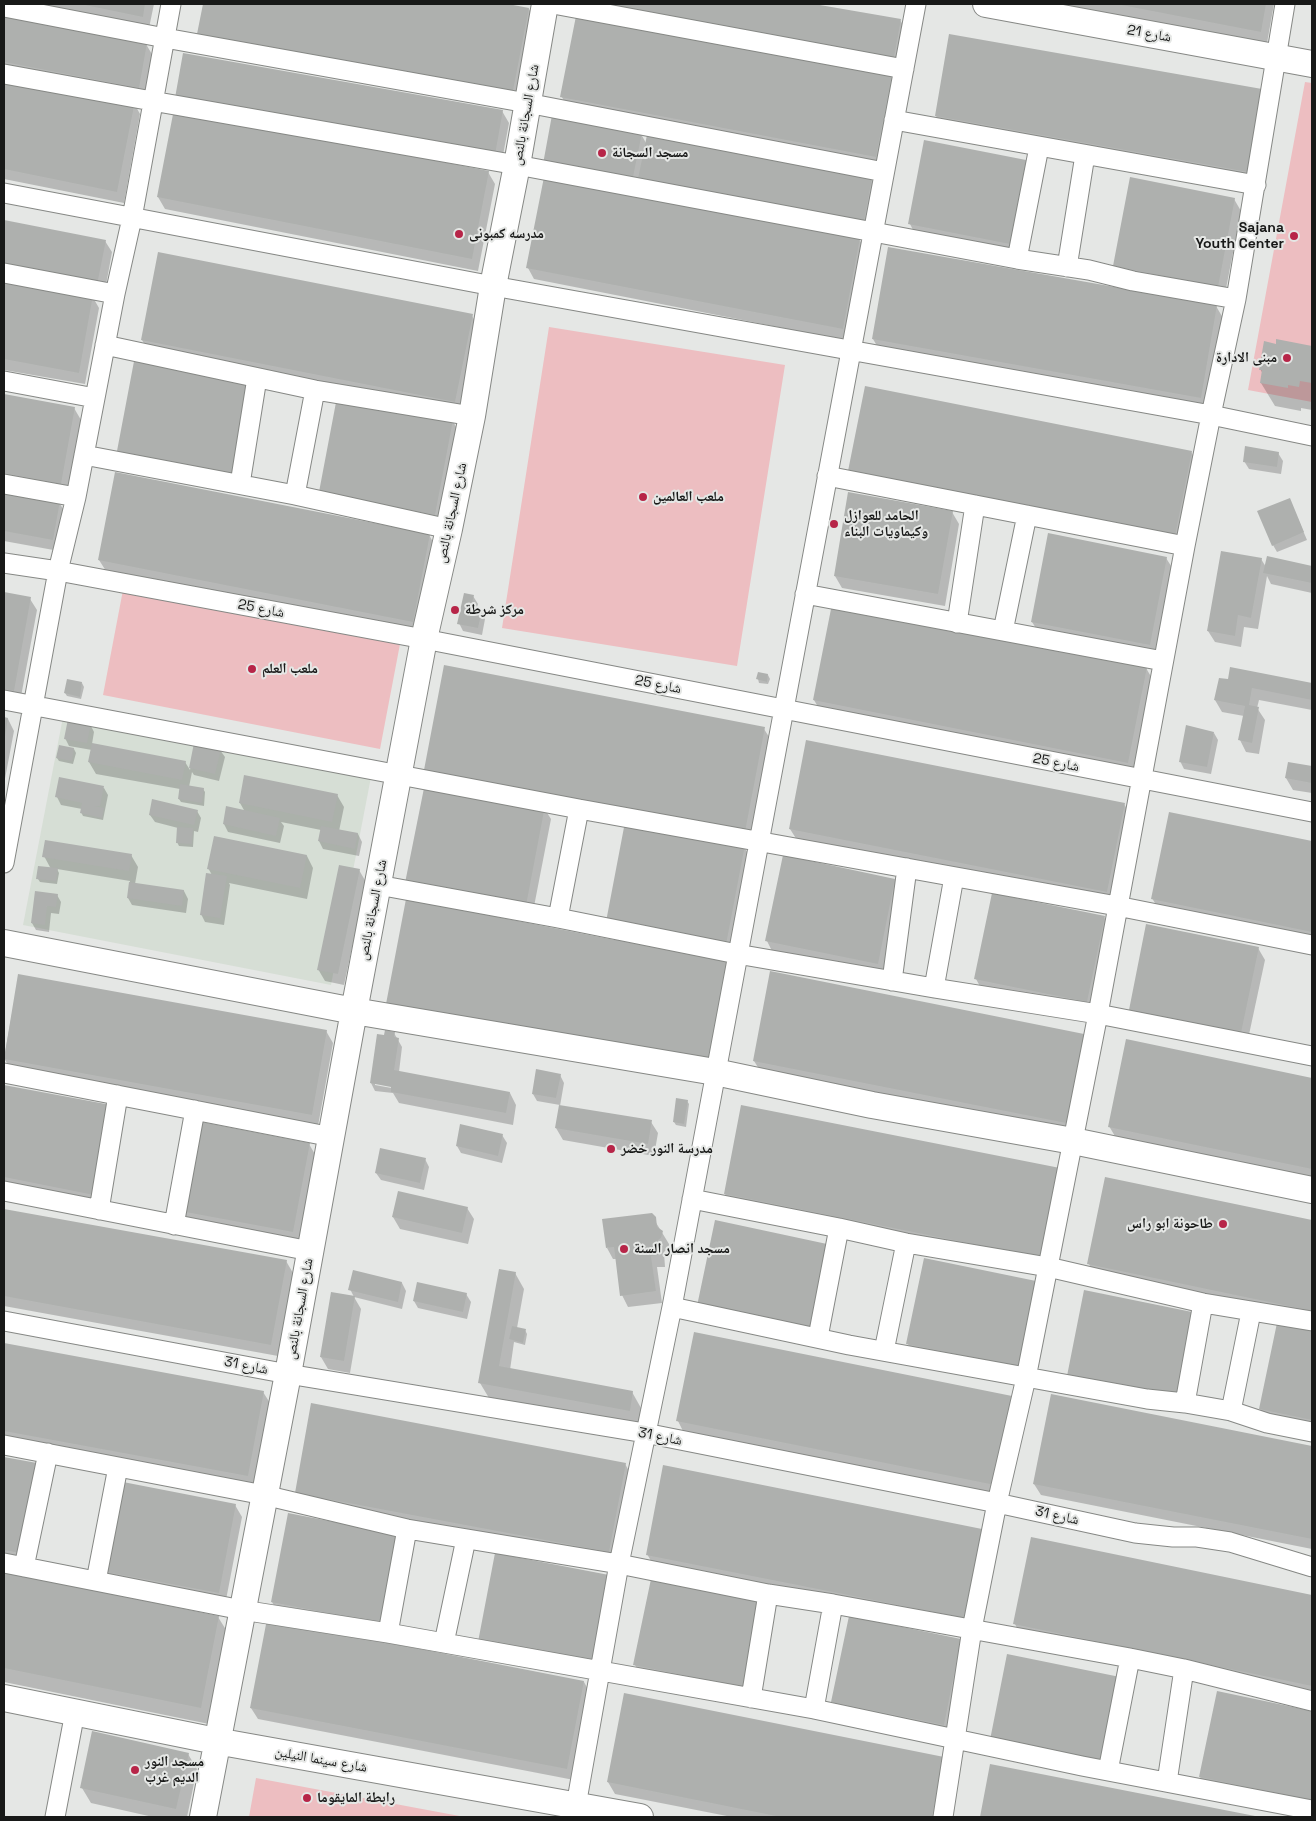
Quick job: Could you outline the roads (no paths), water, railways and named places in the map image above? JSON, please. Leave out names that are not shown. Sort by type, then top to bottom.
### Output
[{"type":"street","points":[[4,863],[9,804],[32,706],[58,571],[76,497],[115,294],[132,218],[171,4]]},
{"type":"street","name":"شارع السجانة بالنص","points":[[203,1817],[216,1741],[288,1374],[424,639],[472,416],[492,286],[517,165],[545,4]]},
{"type":"street","points":[[553,4],[904,69]]},
{"type":"street","points":[[575,1811],[619,1564],[672,1307],[916,4]]},
{"type":"street","name":"شارع 21","points":[[986,4],[1312,64]]},
{"type":"street","points":[[943,1817],[972,1629],[997,1503],[1026,1378],[1098,1014],[1185,546],[1236,299],[1285,4]]},
{"type":"street","points":[[4,7],[165,38],[527,102],[884,172]]},
{"type":"street","points":[[4,74],[517,165],[1017,259],[1089,270],[1133,282],[1236,299]]},
{"type":"street","points":[[894,120],[1256,185]]},
{"type":"street","points":[[1017,259],[1039,147]]},
{"type":"street","points":[[1067,267],[1085,155]]},
{"type":"street","points":[[4,193],[492,286],[1211,415],[1312,436]]},
{"type":"street","points":[[4,274],[115,294]]},
{"type":"street","points":[[105,345],[315,390],[472,416]]},
{"type":"street","points":[[240,484],[257,378]]},
{"type":"street","points":[[4,381],[95,398]]},
{"type":"street","points":[[296,495],[315,390]]},
{"type":"street","points":[[84,455],[296,495],[449,529]]},
{"type":"street","points":[[827,476],[1185,546]]},
{"type":"street","points":[[4,484],[76,497]]},
{"type":"street","points":[[957,623],[976,505]]},
{"type":"street","points":[[1002,631],[1027,515]]},
{"type":"street","name":"شارع 25","points":[[4,562],[424,639],[1312,812]]},
{"type":"street","points":[[805,594],[1163,661]]},
{"type":"street","points":[[4,700],[579,809],[1117,906],[1312,945]]},
{"type":"street","points":[[558,918],[579,809]]},
{"type":"street","points":[[892,981],[907,868]]},
{"type":"street","points":[[934,988],[954,877]]},
{"type":"street","points":[[378,886],[558,918],[737,954],[1098,1014],[1312,1056]]},
{"type":"street","points":[[4,944],[354,1011],[715,1072],[872,1105],[1073,1141],[1312,1190]]},
{"type":"street","points":[[4,1073],[332,1137]]},
{"type":"street","points":[[99,1210],[118,1096]]},
{"type":"street","points":[[174,1225],[195,1110]]},
{"type":"street","points":[[4,1191],[310,1251]]},
{"type":"street","points":[[692,1199],[906,1243],[1048,1266],[1204,1303],[1312,1322]]},
{"type":"street","points":[[818,1338],[839,1228]]},
{"type":"street","points":[[884,1351],[906,1243]]},
{"type":"street","points":[[1185,1403],[1204,1303]]},
{"type":"street","points":[[672,1307],[818,1338],[1026,1378],[1147,1399],[1231,1411],[1267,1423],[1312,1432]]},
{"type":"street","points":[[1231,1411],[1251,1312]]},
{"type":"street","name":"شارع 31","points":[[4,1321],[288,1374],[645,1433],[997,1503],[1135,1533],[1173,1537],[1197,1537],[1230,1542],[1312,1567]]},
{"type":"street","points":[[4,1445],[264,1495],[466,1540],[619,1564],[768,1594],[1130,1658],[1184,1669],[1312,1701]]},
{"type":"street","points":[[24,1567],[48,1453]]},
{"type":"street","points":[[96,1581],[118,1467]]},
{"type":"street","points":[[388,1633],[407,1528]]},
{"type":"street","points":[[444,1643],[466,1540]]},
{"type":"street","points":[[4,1563],[242,1610],[388,1633],[814,1709],[1108,1771],[1312,1810]]},
{"type":"street","points":[[751,1698],[768,1594]]},
{"type":"street","points":[[814,1709],[833,1604]]},
{"type":"street","points":[[1108,1771],[1130,1658]]},
{"type":"street","points":[[1167,1782],[1184,1669]]},
{"type":"street","name":"شارع سينما النيلين","points":[[4,1698],[575,1811],[640,1817]]},
{"type":"street","points":[[55,1817],[75,1712]]},
{"type":"place","name":"مسجد السجانة","points":[[602,153]]},
{"type":"place","name":"مدرسه كمبونى","points":[[459,234]]},
{"type":"place","name":"Sajana Youth Center","points":[[1294,236]]},
{"type":"place","name":"مبنى الادارة","points":[[1287,358]]},
{"type":"place","name":"ملعب العالمين","points":[[643,497]]},
{"type":"place","name":"الحامد للعوازل وكيماويات البناء","points":[[834,524]]},
{"type":"place","name":"مركز شرطة","points":[[455,610]]},
{"type":"place","name":"ملعب العلم","points":[[252,669]]},
{"type":"place","name":"مدرسة النور خضر","points":[[611,1149]]},
{"type":"place","name":"طاحونة ابو راس","points":[[1223,1224]]},
{"type":"place","name":"مسجد انصار السنة","points":[[624,1249]]},
{"type":"place","name":"مسجد النور الديم غرب","points":[[135,1770]]},
{"type":"place","name":"رابطة المايقوما","points":[[307,1798]]}]
